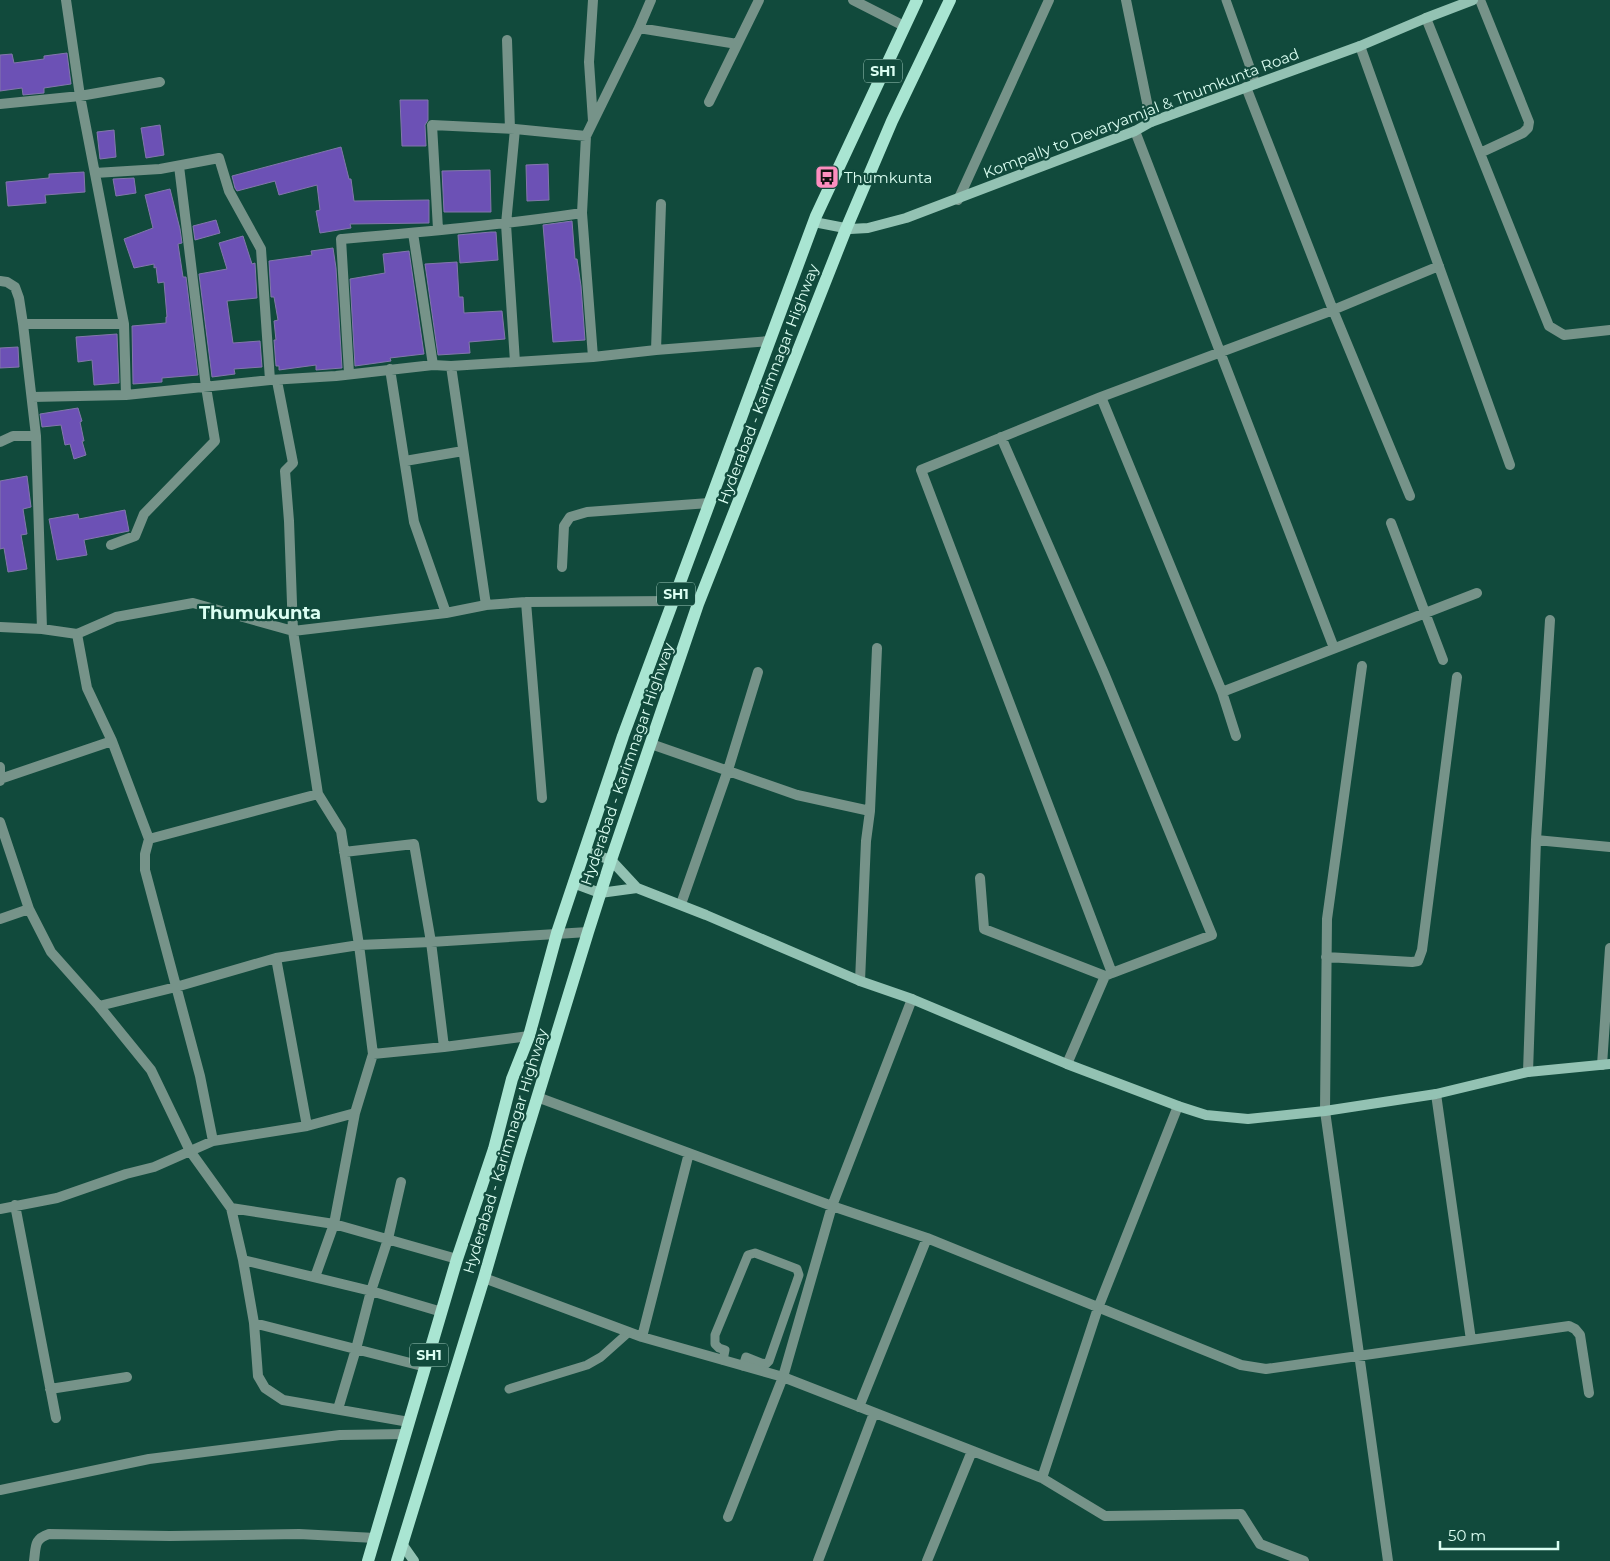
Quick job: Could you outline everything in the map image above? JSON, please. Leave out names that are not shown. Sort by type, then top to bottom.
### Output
[{"type":"main road","name":"Hyderabad - Karimnagar Highway","points":[[368,1561],[457,1259],[494,1149],[512,1079],[529,1036],[557,933],[623,736],[814,222],[917,0]]},
{"type":"main road","name":"Hyderabad - Karimnagar Highway","points":[[397,1561],[610,860],[698,604],[846,229],[892,121],[950,0]]},
{"type":"street","points":[[66,0],[80,96],[124,324],[126,395]]},
{"type":"street","points":[[593,0],[589,62],[593,122]]},
{"type":"street","points":[[593,357],[582,213],[586,136],[651,0]]},
{"type":"street","points":[[709,102],[759,0]]},
{"type":"street","points":[[853,0],[904,26]]},
{"type":"street","points":[[958,200],[1049,0]]},
{"type":"street","points":[[1126,0],[1151,122]]},
{"type":"street","name":"Kompally to Devaryamjal & Thumkunta Road","points":[[814,222],[846,229],[868,228],[906,218],[958,200],[1135,131],[1151,122],[1360,46],[1473,0]]},
{"type":"street","points":[[1480,0],[1529,122],[1528,128],[1523,133],[1480,152]]},
{"type":"street","points":[[1426,18],[1549,326],[1564,335],[1610,330]]},
{"type":"street","points":[[639,28],[737,44]]},
{"type":"street","points":[[507,40],[513,129],[506,224],[515,362]]},
{"type":"street","points":[[1360,46],[1510,465]]},
{"type":"street","points":[[0,104],[80,96],[160,82]]},
{"type":"street","points":[[1251,86],[1332,310],[1410,496]]},
{"type":"street","points":[[438,229],[432,125],[513,129],[586,136]]},
{"type":"street","points":[[1135,131],[1334,648]]},
{"type":"street","points":[[95,173],[179,166],[219,158],[229,191],[261,250],[273,380],[293,463],[285,471],[289,521],[293,632],[318,794],[341,831],[359,945],[373,1054],[356,1113],[334,1224],[315,1277]]},
{"type":"street","points":[[111,546],[135,536],[144,514],[215,441],[206,387],[179,166]]},
{"type":"street","points":[[656,350],[661,204]]},
{"type":"street","points":[[349,373],[341,239],[506,224],[582,213]]},
{"type":"street","points":[[413,233],[433,365]]},
{"type":"street","points":[[1067,1064],[1109,975],[921,470],[1101,397],[1332,310],[1439,266]]},
{"type":"street","points":[[0,281],[7,282],[15,287],[19,298],[32,397],[36,436],[42,630]]},
{"type":"street","points":[[23,324],[124,324]]},
{"type":"street","points":[[32,397],[126,395],[433,365],[451,366],[593,357],[769,341]]},
{"type":"street","points":[[451,366],[486,605]]},
{"type":"street","points":[[390,369],[414,522],[446,613]]},
{"type":"street","points":[[1101,397],[1222,692],[1236,736]]},
{"type":"street","points":[[0,442],[13,436],[36,436]]},
{"type":"street","points":[[980,878],[984,929],[1109,975],[1212,935],[1104,673],[1001,437]]},
{"type":"street","points":[[405,461],[463,451]]},
{"type":"street","points":[[562,567],[564,526],[570,517],[587,512],[709,504]]},
{"type":"street","points":[[1391,523],[1443,660]]},
{"type":"street","points":[[1222,692],[1477,593]]},
{"type":"street","points":[[0,628],[77,634],[116,617],[193,603],[293,632],[446,613],[486,605],[526,602],[674,601]]},
{"type":"street","points":[[526,602],[542,798]]},
{"type":"street","points":[[1528,1072],[1536,840],[1550,620]]},
{"type":"street","points":[[77,634],[87,688],[112,742],[149,839],[145,854],[145,870],[200,1076],[213,1141]]},
{"type":"street","points":[[860,982],[877,648]]},
{"type":"street","points":[[1362,666],[1327,919],[1325,1111],[1388,1561]]},
{"type":"street","points":[[680,904],[728,770],[758,672]]},
{"type":"street","points":[[1326,957],[1418,961],[1422,950],[1457,677]]},
{"type":"street","points":[[0,767],[0,779],[112,742]]},
{"type":"street","points":[[651,744],[797,794],[870,811]]},
{"type":"street","points":[[149,839],[318,794]]},
{"type":"street","points":[[0,822],[29,909],[50,952],[99,1006],[151,1070],[190,1151],[231,1208],[243,1260],[254,1324],[258,1376],[265,1388],[283,1400],[338,1409],[408,1428]]},
{"type":"street","points":[[1536,840],[1610,847]]},
{"type":"street","points":[[344,852],[414,844],[430,942],[444,1047]]},
{"type":"street","points":[[584,851],[610,860],[637,888],[680,904],[860,982],[912,999],[1067,1064],[1178,1106],[1206,1115],[1248,1119],[1325,1111],[1436,1094],[1528,1072],[1606,1064],[1610,948]]},
{"type":"street","points":[[573,883],[600,893],[637,888]]},
{"type":"street","points":[[0,919],[29,909]]},
{"type":"street","points":[[99,1006],[176,987],[276,958],[359,945],[588,932]]},
{"type":"street","points":[[276,958],[307,1126]]},
{"type":"street","points":[[728,1517],[783,1377],[832,1206],[912,999]]},
{"type":"street","points":[[373,1054],[529,1036]]},
{"type":"street","points":[[1436,1094],[1470,1340]]},
{"type":"street","points":[[537,1097],[832,1206],[927,1238],[1241,1365],[1266,1370],[1568,1326],[1575,1329],[1580,1335],[1589,1393]]},
{"type":"street","points":[[1042,1478],[1098,1308],[1178,1106]]},
{"type":"street","points":[[0,1209],[57,1198],[126,1174],[154,1167],[213,1141],[307,1126],[356,1113]]},
{"type":"street","points":[[642,1337],[689,1153]]},
{"type":"street","points":[[338,1409],[371,1291],[388,1239],[401,1182]]},
{"type":"street","points":[[15,1205],[56,1418]]},
{"type":"street","points":[[231,1208],[334,1224],[457,1259]]},
{"type":"street","points":[[859,1407],[927,1238]]},
{"type":"street","points":[[243,1260],[371,1291],[442,1312]]},
{"type":"street","points":[[484,1278],[642,1337],[783,1377],[1042,1478],[1105,1516],[1241,1514],[1260,1544],[1304,1561]]},
{"type":"street","points":[[254,1324],[426,1366]]},
{"type":"street","points":[[50,1389],[128,1377]]},
{"type":"street","points":[[818,1561],[874,1413]]},
{"type":"street","points":[[0,1490],[149,1459],[408,1428]]},
{"type":"street","points":[[927,1561],[972,1451]]},
{"type":"street","points":[[34,1561],[36,1544],[41,1536],[49,1534],[170,1536],[299,1534],[375,1538]]},
{"type":"street","points":[[402,1544],[414,1561]]},
{"type":"lane","points":[[1226,0],[1251,86]]},
{"type":"lane","points":[[722,1360],[725,1350],[715,1344],[715,1335],[748,1255],[755,1252],[797,1268],[799,1275],[769,1361],[766,1364],[746,1357],[743,1366]]},
{"type":"lane","points":[[509,1388],[587,1365],[601,1357],[629,1332]]},
{"type":"building","points":[[67,53],[71,84],[44,88],[44,93],[23,95],[22,88],[0,91],[0,55],[12,54],[14,63],[44,59],[44,56]]},
{"type":"building","points":[[400,100],[428,100],[428,120],[425,125],[426,146],[402,146]]},
{"type":"building","points":[[160,125],[164,155],[146,158],[141,128]]},
{"type":"building","points":[[114,130],[116,157],[100,159],[97,132]]},
{"type":"building","points":[[341,147],[349,179],[351,179],[354,201],[429,200],[429,223],[350,224],[351,228],[320,233],[316,211],[320,210],[317,185],[279,195],[275,181],[237,191],[235,188],[232,176]]},
{"type":"building","points":[[548,164],[549,200],[527,201],[526,165]]},
{"type":"building","points":[[490,170],[491,212],[444,212],[442,171]]},
{"type":"building","points":[[84,172],[85,192],[45,195],[46,203],[8,206],[6,182],[49,178],[49,174]]},
{"type":"building","points":[[134,178],[136,193],[116,196],[113,179]]},
{"type":"building","points":[[170,189],[180,229],[182,243],[178,244],[183,277],[186,277],[198,375],[162,378],[162,382],[133,384],[132,326],[166,323],[167,317],[164,282],[158,283],[156,267],[154,268],[154,264],[134,268],[124,239],[153,228],[145,195]]},
{"type":"building","points":[[216,220],[220,233],[195,240],[193,226]]},
{"type":"building","points":[[572,221],[575,259],[577,259],[581,286],[585,340],[553,342],[543,225]]},
{"type":"building","points":[[496,232],[498,260],[460,263],[458,235]]},
{"type":"building","points":[[243,236],[252,264],[255,263],[257,298],[227,301],[233,343],[260,341],[262,367],[234,369],[235,374],[212,377],[199,274],[227,269],[219,243]]},
{"type":"building","points":[[333,248],[342,368],[316,370],[316,365],[279,370],[279,366],[276,366],[274,340],[276,340],[274,321],[278,320],[274,297],[271,297],[269,261],[312,255],[311,251]]},
{"type":"building","points":[[409,251],[424,354],[390,358],[391,361],[355,366],[350,279],[385,273],[383,254]]},
{"type":"building","points":[[457,262],[459,297],[463,297],[464,313],[502,311],[505,339],[469,342],[470,353],[438,355],[425,264]]},
{"type":"building","points":[[117,334],[119,383],[94,385],[92,360],[78,362],[76,337]]},
{"type":"building","points":[[18,347],[19,367],[0,368],[0,348]]},
{"type":"building","points":[[78,408],[82,421],[80,422],[84,441],[82,441],[86,455],[74,459],[70,444],[65,445],[61,425],[42,427],[40,414]]},
{"type":"building","points":[[27,476],[31,507],[23,509],[27,534],[21,535],[27,569],[8,572],[4,548],[0,549],[0,481]]},
{"type":"building","points":[[125,510],[129,531],[84,540],[87,555],[57,560],[49,519],[78,514],[79,519]]},
{"type":"place","name":"Thumkunta","points":[[827,177]]},
{"type":"district","name":"Thumukunta","points":[[260,613]]}]
